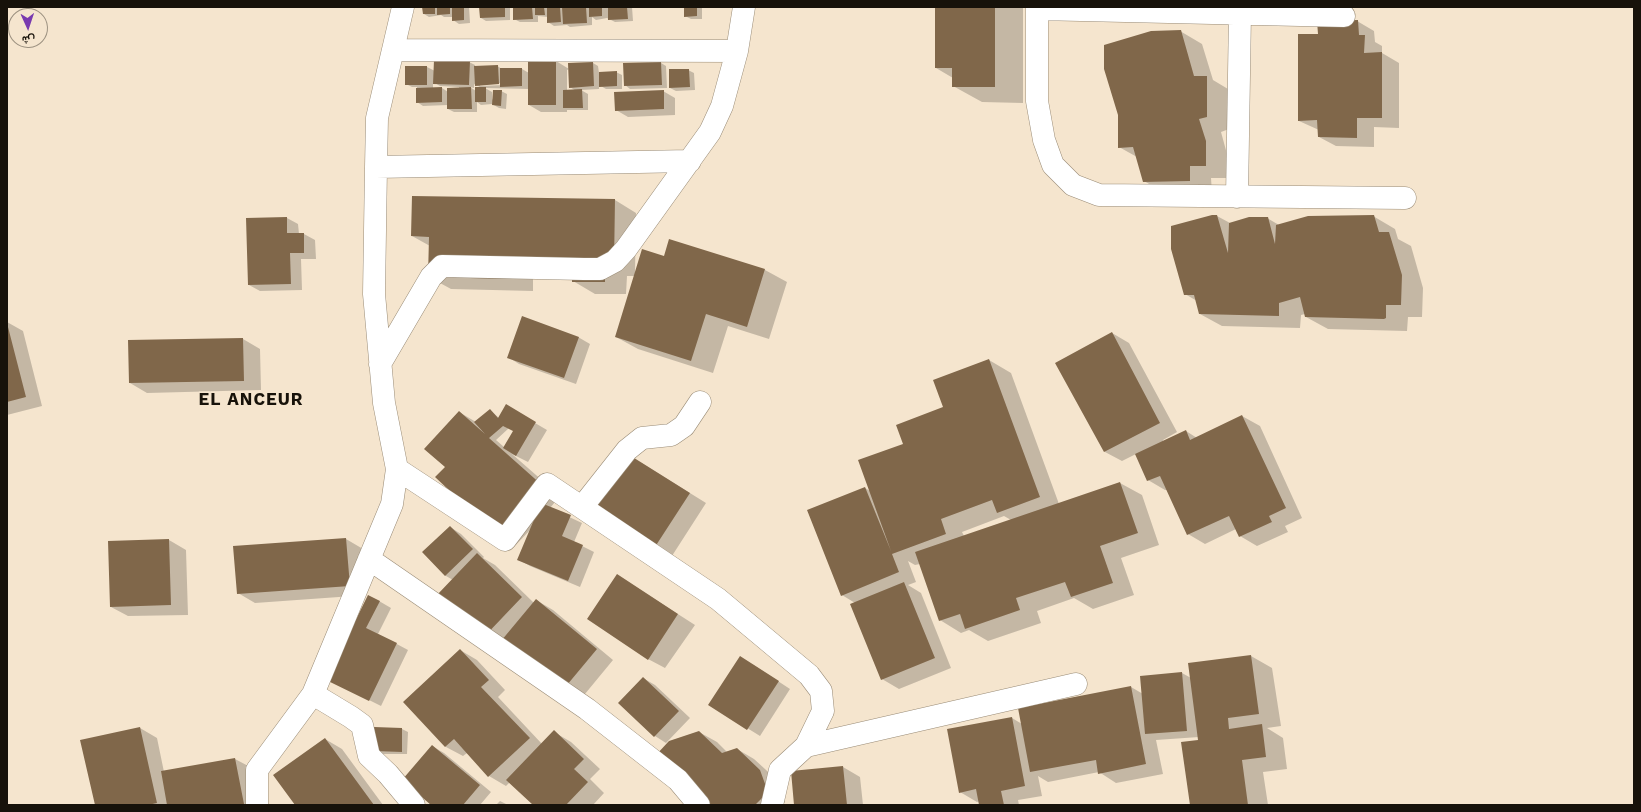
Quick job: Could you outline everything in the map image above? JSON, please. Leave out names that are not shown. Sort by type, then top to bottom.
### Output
[{"type":"street","points":[[257,805],[257,770],[313,694],[392,504],[397,469],[384,403],[374,294],[377,118],[403,7]]},
{"type":"street","points":[[380,364],[431,277],[442,266],[600,268],[615,261],[626,249],[710,132],[722,106],[737,51],[744,7]]},
{"type":"street","points":[[1344,16],[1240,13],[1207,10],[1037,8],[1037,101],[1044,140],[1053,165],[1073,185],[1099,195],[1405,198]]},
{"type":"street","points":[[1237,196],[1240,13]]},
{"type":"street","points":[[393,50],[737,51]]},
{"type":"street","points":[[376,167],[690,161]]},
{"type":"street","points":[[582,508],[627,450],[642,438],[671,435],[684,426],[700,402]]},
{"type":"street","points":[[397,469],[505,540],[547,484],[718,599],[809,675],[821,691],[823,711],[806,746],[780,770],[772,805]]},
{"type":"street","points":[[369,559],[587,709],[678,780],[699,805]]},
{"type":"street","points":[[806,746],[1076,684]]},
{"type":"street","points":[[313,694],[351,717],[362,726],[369,756],[388,774],[414,805]]},
{"type":"building","points":[[422,7],[435,7],[435,14],[423,14]]},
{"type":"building","points":[[437,7],[450,7],[450,14],[437,15]]},
{"type":"building","points":[[452,7],[464,7],[464,20],[452,21]]},
{"type":"building","points":[[479,7],[505,7],[505,17],[480,18]]},
{"type":"building","points":[[513,7],[532,7],[533,19],[513,20]]},
{"type":"building","points":[[535,7],[544,7],[545,15],[535,15]]},
{"type":"building","points":[[547,7],[560,7],[561,22],[547,23]]},
{"type":"building","points":[[562,7],[586,7],[587,23],[563,24]]},
{"type":"building","points":[[589,7],[602,7],[602,16],[589,17]]},
{"type":"building","points":[[608,7],[627,7],[628,19],[608,20]]},
{"type":"building","points":[[684,7],[697,7],[697,16],[684,17]]},
{"type":"building","points":[[935,7],[995,7],[995,87],[952,87],[952,68],[935,68]]},
{"type":"building","points":[[1358,20],[1359,35],[1365,35],[1364,53],[1382,52],[1382,118],[1357,118],[1357,138],[1318,137],[1317,120],[1298,121],[1298,34],[1318,34],[1317,21]]},
{"type":"building","points":[[1181,30],[1194,76],[1207,76],[1207,117],[1199,119],[1206,141],[1206,166],[1190,166],[1190,181],[1143,182],[1133,147],[1118,148],[1118,115],[1104,69],[1104,45],[1151,31]]},
{"type":"building","points":[[434,60],[470,61],[469,85],[433,84]]},
{"type":"building","points":[[528,60],[556,60],[556,105],[528,105]]},
{"type":"building","points":[[593,62],[594,86],[569,88],[568,63]]},
{"type":"building","points":[[661,62],[662,85],[624,86],[623,63]]},
{"type":"building","points":[[498,65],[499,84],[475,86],[474,66]]},
{"type":"building","points":[[405,66],[427,66],[427,85],[405,85]]},
{"type":"building","points":[[500,68],[522,68],[522,86],[500,87]]},
{"type":"building","points":[[669,69],[689,69],[690,87],[669,88]]},
{"type":"building","points":[[617,71],[617,86],[599,87],[599,72]]},
{"type":"building","points":[[442,87],[442,102],[416,103],[416,88]]},
{"type":"building","points":[[471,87],[472,109],[447,109],[447,88]]},
{"type":"building","points":[[475,87],[486,87],[486,102],[475,102]]},
{"type":"building","points":[[582,89],[583,108],[563,108],[563,90]]},
{"type":"building","points":[[493,90],[502,90],[501,106],[492,105]]},
{"type":"building","points":[[664,90],[664,109],[615,111],[614,92]]},
{"type":"building","points":[[412,196],[615,199],[614,265],[605,265],[605,282],[572,282],[572,268],[512,266],[512,279],[428,277],[429,237],[411,236]]},
{"type":"building","points":[[1217,215],[1228,253],[1229,223],[1249,217],[1268,217],[1275,244],[1276,225],[1308,216],[1374,215],[1379,232],[1389,232],[1402,275],[1401,305],[1386,305],[1386,318],[1384,319],[1305,317],[1300,297],[1279,303],[1279,316],[1199,314],[1194,295],[1184,295],[1171,249],[1171,226]]},
{"type":"building","points":[[287,217],[287,233],[304,233],[304,253],[290,253],[291,284],[248,285],[246,218]]},
{"type":"building","points":[[669,239],[765,269],[747,327],[706,314],[691,361],[615,337],[642,249],[664,256]]},
{"type":"building","points":[[522,316],[579,337],[564,378],[507,358]]},
{"type":"building","points":[[8,327],[26,397],[7,402],[7,328]]},
{"type":"building","points":[[1112,332],[1160,423],[1104,452],[1055,363]]},
{"type":"building","points":[[243,338],[244,381],[129,383],[128,340]]},
{"type":"building","points":[[989,359],[1040,497],[997,513],[992,500],[941,519],[946,534],[892,554],[899,572],[841,596],[807,510],[865,487],[891,551],[858,460],[903,444],[896,425],[943,407],[933,380]]},
{"type":"building","points":[[506,404],[536,422],[516,456],[503,448],[513,431],[503,426],[489,438],[543,486],[495,540],[452,493],[435,477],[445,467],[424,449],[459,411],[485,434],[474,422],[490,409],[498,418]]},
{"type":"building","points":[[1242,415],[1286,508],[1269,516],[1272,522],[1239,537],[1229,516],[1187,535],[1160,476],[1147,481],[1135,454],[1186,430],[1190,440]]},
{"type":"building","points":[[623,451],[690,493],[653,550],[587,509]]},
{"type":"building","points":[[1120,482],[1138,533],[1100,546],[1113,583],[1071,597],[1065,582],[1016,598],[1020,610],[965,629],[960,614],[939,621],[915,552]]},
{"type":"building","points":[[541,503],[571,515],[562,536],[583,545],[568,581],[517,560]]},
{"type":"building","points":[[450,526],[473,549],[445,576],[422,552]]},
{"type":"building","points":[[346,538],[350,586],[237,594],[233,546]]},
{"type":"building","points":[[169,539],[171,605],[110,607],[108,541]]},
{"type":"building","points":[[477,553],[522,597],[482,639],[437,595]]},
{"type":"building","points":[[617,574],[678,614],[648,660],[587,619]]},
{"type":"building","points":[[904,582],[935,658],[881,680],[850,604]]},
{"type":"building","points":[[368,595],[380,601],[366,628],[397,643],[369,701],[326,680]]},
{"type":"building","points":[[536,599],[597,649],[562,691],[501,641]]},
{"type":"building","points":[[460,649],[489,680],[481,687],[530,738],[488,777],[454,739],[445,747],[403,702]]},
{"type":"building","points":[[1251,655],[1259,714],[1228,718],[1229,729],[1262,724],[1266,757],[1242,760],[1248,805],[1190,805],[1181,742],[1198,740],[1188,663]]},
{"type":"building","points":[[740,656],[779,681],[747,730],[708,705]]},
{"type":"building","points":[[1182,672],[1187,731],[1145,734],[1140,676]]},
{"type":"building","points":[[643,677],[679,711],[654,737],[618,703]]},
{"type":"building","points":[[1131,686],[1146,764],[1098,774],[1096,760],[1030,772],[1018,708]]},
{"type":"building","points":[[1012,717],[1025,786],[1001,791],[1004,805],[979,805],[976,789],[959,793],[947,729]]},
{"type":"building","points":[[140,727],[157,803],[148,805],[95,805],[80,740]]},
{"type":"building","points":[[374,727],[402,728],[402,752],[374,751]]},
{"type":"building","points":[[554,730],[584,759],[574,769],[588,782],[566,805],[533,805],[506,780]]},
{"type":"building","points":[[699,731],[722,753],[737,748],[760,770],[768,792],[755,805],[707,805],[656,755],[669,741]]},
{"type":"building","points":[[325,738],[374,805],[295,805],[273,775]]},
{"type":"building","points":[[432,745],[480,785],[463,805],[431,805],[402,780]]},
{"type":"building","points":[[235,758],[244,804],[167,805],[161,771]]},
{"type":"building","points":[[843,766],[847,805],[794,805],[791,771]]},
{"type":"district","name":"EL ANCEUR","points":[[251,400]]}]
